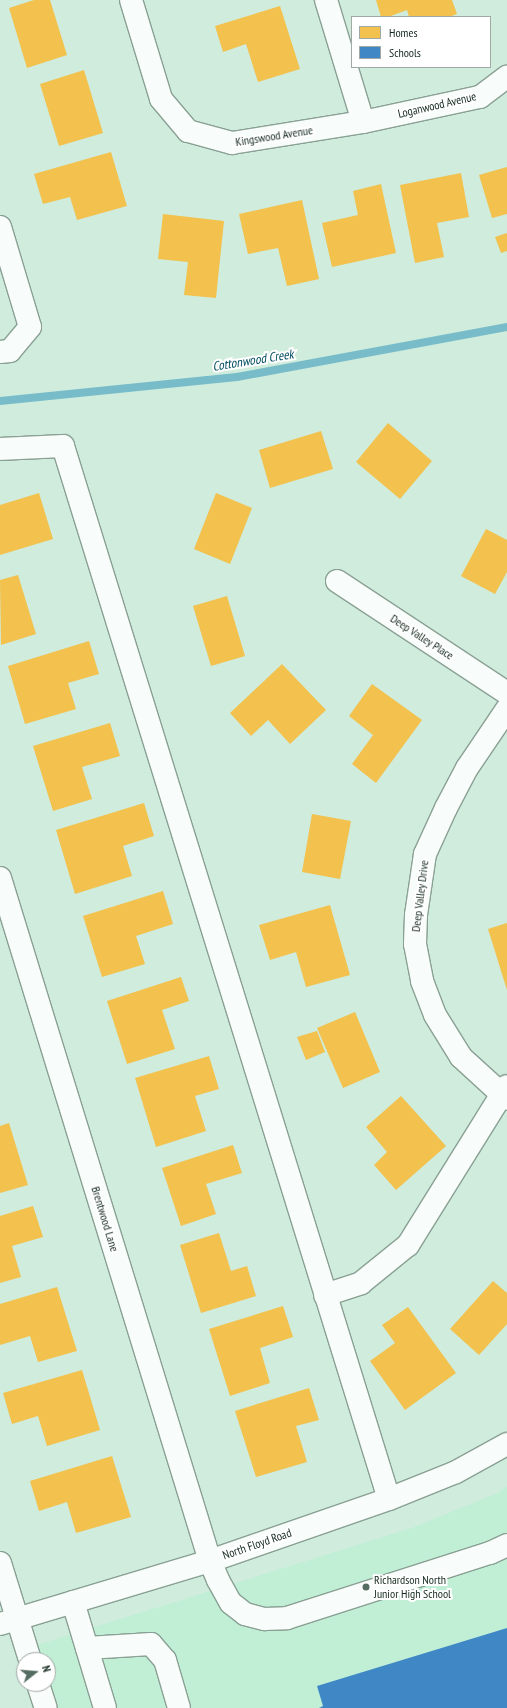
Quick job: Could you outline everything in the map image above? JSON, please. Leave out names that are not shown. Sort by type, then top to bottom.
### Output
[{"type":"street","name":"Kingswood Avenue","points":[[131,0],[161,99],[188,131],[232,143],[363,122]]},
{"type":"street","points":[[326,0],[363,122]]},
{"type":"street","name":"Loganwood Avenue","points":[[363,122],[480,96],[507,77]]},
{"type":"street","points":[[0,227],[30,327],[10,351],[0,352]]},
{"type":"street","points":[[0,449],[63,446],[389,1499]]},
{"type":"street","name":"Deep Valley Place","points":[[337,581],[507,693]]},
{"type":"street","name":"Deep Valley Drive","points":[[505,1093],[461,1057],[435,1016],[422,981],[415,944],[416,915],[425,854],[446,808],[467,768],[507,709]]},
{"type":"street","name":"Brentwood Lane","points":[[0,878],[210,1561],[218,1580],[231,1602],[245,1614],[264,1620],[286,1618],[490,1553],[507,1545]]},
{"type":"street","points":[[325,1295],[361,1283],[408,1245],[505,1093]]},
{"type":"street","name":"North Floyd Road","points":[[8,1622],[210,1561],[389,1499],[456,1472],[507,1444]]},
{"type":"street","points":[[0,1563],[8,1622],[25,1652]]},
{"type":"street","points":[[73,1602],[105,1708]]},
{"type":"street","points":[[87,1648],[151,1644],[165,1660],[179,1708]]},
{"type":"street","points":[[41,1692],[46,1708]]},
{"type":"shaded area","name":"Richardson North Junior High School","points":[[507,1486],[507,1708],[56,1708],[51,1692],[56,1692],[56,1652],[39,1652],[37,1645],[412,1528],[498,1493]]},
{"type":"building: Homes","points":[[34,0],[50,0],[67,55],[27,68],[9,8]]},
{"type":"building: Homes","points":[[376,0],[452,0],[457,14],[452,16],[409,16],[407,10],[391,16],[381,16]]},
{"type":"building: Homes","points":[[280,6],[300,69],[258,82],[246,44],[223,52],[215,26]]},
{"type":"building: Homes","points":[[84,70],[103,133],[59,146],[40,84]]},
{"type":"building: Homes","points":[[111,152],[127,206],[77,220],[70,197],[43,204],[34,174]]},
{"type":"building: Homes","points":[[507,167],[507,214],[492,218],[479,175]]},
{"type":"building: Homes","points":[[461,173],[469,217],[437,223],[444,257],[415,263],[400,185]]},
{"type":"building: Homes","points":[[381,184],[396,253],[332,267],[322,223],[358,215],[353,191]]},
{"type":"building: Homes","points":[[302,200],[319,279],[287,286],[278,248],[248,254],[239,214]]},
{"type":"building: Homes","points":[[163,214],[224,221],[216,298],[184,295],[188,262],[158,259]]},
{"type":"building: Homes","points":[[507,233],[507,251],[501,253],[495,237]]},
{"type":"building: Homes","points":[[388,423],[432,461],[400,499],[356,462]]},
{"type":"building: Homes","points":[[321,431],[333,469],[270,488],[259,450]]},
{"type":"building: Homes","points":[[39,493],[53,539],[0,555],[0,505]]},
{"type":"building: Homes","points":[[216,493],[252,508],[230,564],[194,549]]},
{"type":"building: Homes","points":[[486,529],[507,540],[507,572],[495,594],[461,576]]},
{"type":"building: Homes","points":[[18,575],[36,634],[1,645],[0,580]]},
{"type":"building: Homes","points":[[227,596],[245,656],[211,666],[193,606]]},
{"type":"building: Homes","points":[[89,641],[99,674],[68,683],[76,709],[25,724],[8,666]]},
{"type":"building: Homes","points":[[282,664],[326,710],[290,744],[268,720],[251,736],[230,713]]},
{"type":"building: Homes","points":[[372,684],[422,720],[376,783],[352,764],[373,735],[349,716]]},
{"type":"building: Homes","points":[[110,723],[120,756],[82,767],[92,799],[53,811],[33,746]]},
{"type":"building: Homes","points":[[144,803],[154,836],[123,846],[132,876],[75,894],[56,830]]},
{"type":"building: Homes","points":[[312,814],[351,821],[340,879],[302,872]]},
{"type":"building: Homes","points":[[163,891],[173,924],[136,936],[145,964],[102,977],[83,916]]},
{"type":"building: Homes","points":[[330,905],[350,975],[306,987],[296,952],[270,960],[259,925]]},
{"type":"building: Homes","points":[[507,923],[507,990],[488,929]]},
{"type":"building: Homes","points":[[181,977],[189,1001],[162,1010],[175,1049],[127,1064],[107,1001]]},
{"type":"building: Homes","points":[[355,1012],[380,1072],[343,1088],[317,1028]]},
{"type":"building: Homes","points":[[317,1031],[325,1052],[306,1060],[297,1037]]},
{"type":"building: Homes","points":[[209,1056],[219,1089],[195,1096],[206,1131],[156,1147],[135,1078]]},
{"type":"building: Homes","points":[[401,1096],[446,1146],[396,1190],[374,1165],[387,1152],[366,1127]]},
{"type":"building: Homes","points":[[9,1123],[28,1185],[0,1193],[0,1126]]},
{"type":"building: Homes","points":[[233,1145],[242,1173],[206,1184],[216,1214],[181,1226],[162,1168]]},
{"type":"building: Homes","points":[[33,1206],[43,1237],[12,1246],[21,1277],[0,1283],[0,1216]]},
{"type":"building: Homes","points":[[219,1233],[231,1271],[247,1266],[256,1296],[201,1313],[180,1245]]},
{"type":"building: Homes","points":[[493,1281],[507,1293],[507,1324],[479,1355],[450,1329]]},
{"type":"building: Homes","points":[[57,1287],[77,1351],[38,1362],[30,1336],[0,1345],[0,1304]]},
{"type":"building: Homes","points":[[283,1306],[293,1337],[260,1348],[270,1383],[230,1396],[209,1329]]},
{"type":"building: Homes","points":[[408,1307],[456,1373],[405,1410],[370,1361],[395,1343],[382,1325]]},
{"type":"building: Homes","points":[[82,1370],[100,1430],[47,1446],[38,1416],[12,1424],[3,1393]]},
{"type":"building: Homes","points":[[309,1388],[319,1420],[296,1426],[307,1462],[256,1477],[235,1411]]},
{"type":"building: Homes","points":[[112,1456],[131,1517],[76,1533],[67,1502],[39,1511],[30,1481]]},
{"type":"building: Schools","points":[[507,1628],[507,1708],[319,1708],[323,1706],[317,1686]]},
{"type":"waterway","name":"Cottonwood Creek","points":[[0,401],[237,377],[507,327]]},
{"type":"place","name":"Richardson North Junior High School","points":[[366,1587]]}]
